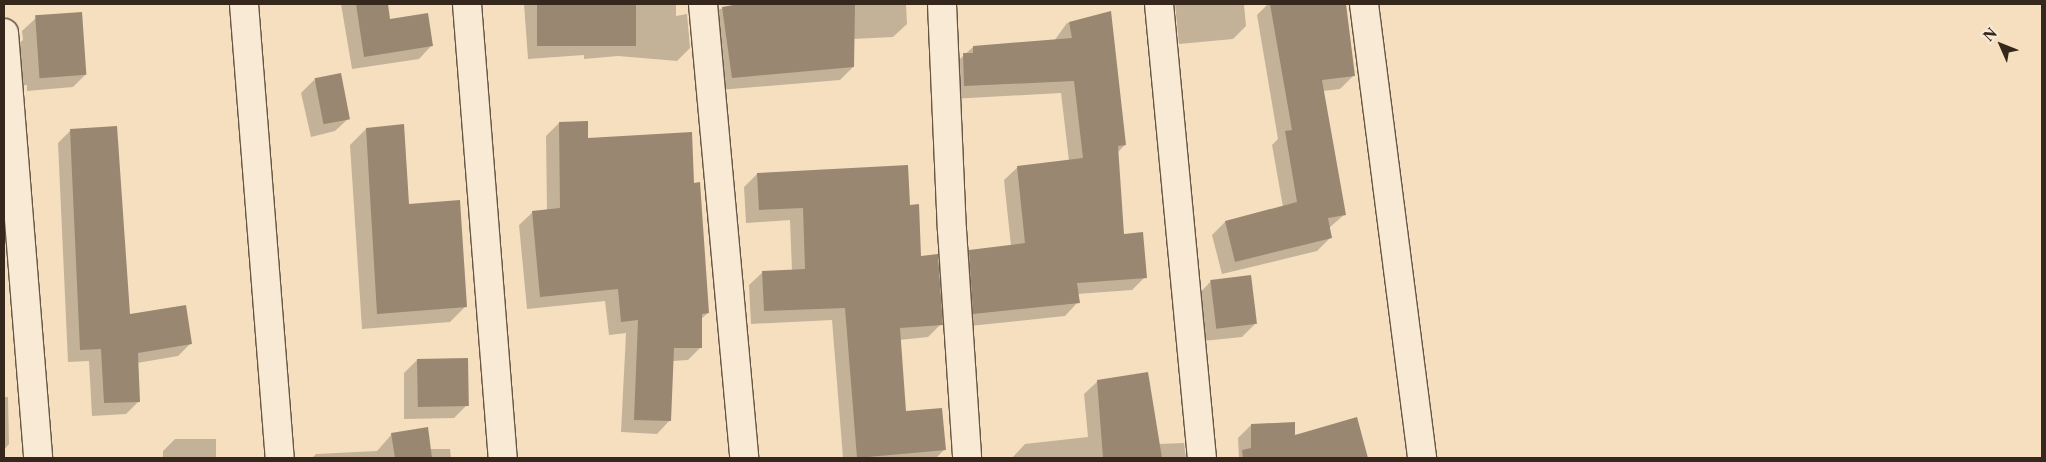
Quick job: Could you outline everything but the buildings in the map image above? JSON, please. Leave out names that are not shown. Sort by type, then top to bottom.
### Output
[{"type":"street","points":[[244,4],[280,458]]},
{"type":"street","points":[[467,4],[503,458]]},
{"type":"street","points":[[703,4],[744,458]]},
{"type":"street","points":[[942,4],[952,230],[967,458]]},
{"type":"street","points":[[1159,4],[1202,458]]},
{"type":"street","points":[[1364,4],[1422,458]]},
{"type":"street","points":[[4,33],[38,458]]}]
